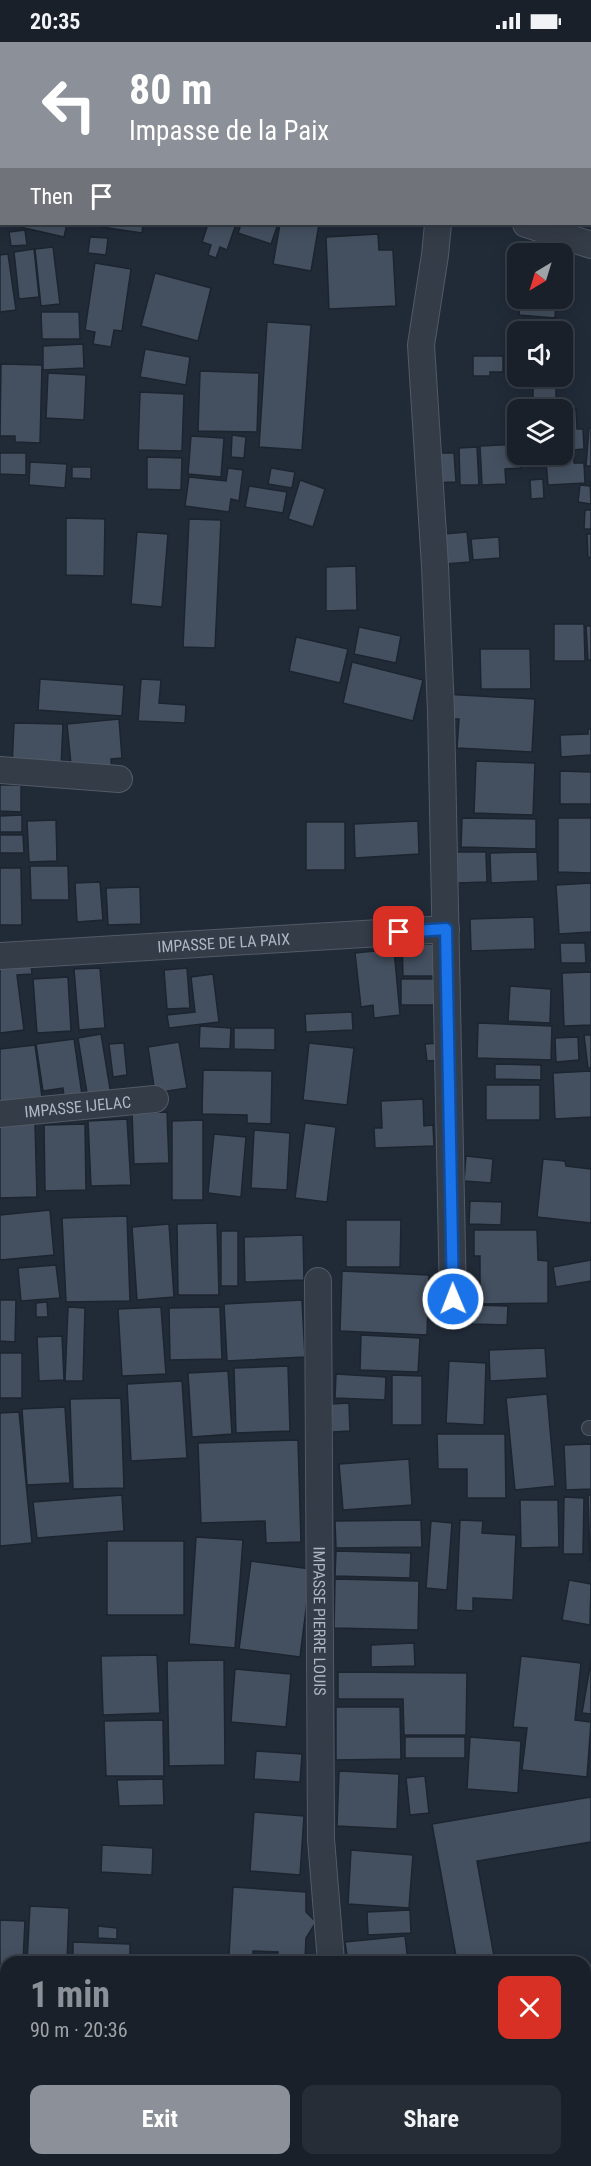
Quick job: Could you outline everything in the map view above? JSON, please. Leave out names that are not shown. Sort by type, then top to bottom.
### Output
[{"type":"street","points":[[438,225],[421,345],[435,566],[446,929],[453,1299]]},
{"type":"street","points":[[529,225],[591,245]]},
{"type":"street","points":[[0,770],[119,779]]},
{"type":"street","name":"IMPASSE DE LA PAIX","points":[[0,956],[446,929]]},
{"type":"street","name":"IMPASSE IJELAC","points":[[0,1114],[155,1099]]},
{"type":"street","name":"IMPASSE PIERRE LOUIS","points":[[318,1281],[321,1839],[330,1956]]},
{"type":"building","points":[[21,225],[67,225],[64,237],[20,227]]},
{"type":"building","points":[[101,225],[143,225],[142,233],[101,227]]},
{"type":"building","points":[[208,225],[236,225],[227,250],[220,247],[216,258],[208,255],[211,245],[202,242]]},
{"type":"building","points":[[241,225],[278,225],[271,244],[238,233]]},
{"type":"building","points":[[280,225],[319,225],[311,271],[273,264]]},
{"type":"building","points":[[25,230],[27,245],[11,246],[9,232]]},
{"type":"building","points":[[378,234],[379,250],[393,250],[396,306],[329,309],[326,237]]},
{"type":"building","points":[[90,237],[108,238],[106,255],[88,253]]},
{"type":"building","points":[[53,247],[60,304],[41,306],[35,249]]},
{"type":"building","points":[[34,249],[39,297],[19,299],[14,252]]},
{"type":"building","points":[[8,254],[16,310],[0,312],[0,255]]},
{"type":"building","points":[[95,263],[131,269],[122,331],[114,330],[111,347],[93,344],[95,332],[85,330]]},
{"type":"building","points":[[155,273],[211,288],[198,341],[141,326]]},
{"type":"building","points":[[520,309],[555,309],[555,318],[519,315]]},
{"type":"building","points":[[41,312],[79,312],[80,339],[42,339]]},
{"type":"building","points":[[267,322],[311,325],[302,450],[259,447]]},
{"type":"building","points":[[83,344],[84,368],[43,370],[43,346]]},
{"type":"building","points":[[145,349],[190,357],[186,385],[140,377]]},
{"type":"building","points":[[473,356],[503,356],[503,372],[490,372],[490,376],[473,376]]},
{"type":"building","points":[[1,364],[42,365],[40,443],[15,442],[15,436],[0,436]]},
{"type":"building","points":[[200,371],[259,373],[257,432],[198,431]]},
{"type":"building","points":[[48,373],[86,375],[84,420],[46,418]]},
{"type":"building","points":[[533,387],[556,387],[556,399],[533,399]]},
{"type":"building","points":[[140,392],[184,394],[182,451],[138,450]]},
{"type":"building","points":[[573,409],[576,409],[577,429],[583,429],[584,449],[574,450],[574,463],[584,463],[585,483],[548,485],[546,465],[573,465]]},
{"type":"building","points":[[589,428],[591,428],[591,466],[586,466]]},
{"type":"building","points":[[232,435],[246,437],[244,458],[231,457]]},
{"type":"building","points":[[191,436],[224,438],[221,477],[188,474]]},
{"type":"building","points":[[507,445],[507,465],[521,465],[521,468],[505,469],[506,484],[482,485],[480,446]]},
{"type":"building","points":[[477,447],[479,485],[460,485],[459,448]]},
{"type":"building","points":[[0,453],[26,453],[26,475],[0,474]]},
{"type":"building","points":[[432,453],[454,453],[456,482],[433,483]]},
{"type":"building","points":[[147,457],[182,458],[181,490],[147,489]]},
{"type":"building","points":[[30,462],[67,464],[65,488],[29,485]]},
{"type":"building","points":[[72,467],[91,467],[91,479],[72,478]]},
{"type":"building","points":[[228,468],[243,470],[239,501],[231,499],[229,512],[185,506],[189,477],[226,481]]},
{"type":"building","points":[[271,468],[295,472],[292,488],[268,484]]},
{"type":"building","points":[[543,479],[544,498],[531,499],[530,480]]},
{"type":"building","points":[[300,480],[325,489],[313,527],[288,519]]},
{"type":"building","points":[[590,481],[591,504],[578,502],[580,485],[589,486]]},
{"type":"building","points":[[249,486],[287,492],[283,513],[245,507]]},
{"type":"building","points":[[585,510],[591,510],[591,529],[584,529]]},
{"type":"building","points":[[66,518],[105,519],[104,576],[66,575]]},
{"type":"building","points":[[189,519],[221,520],[215,648],[183,647]]},
{"type":"building","points":[[137,532],[168,534],[162,607],[131,604]]},
{"type":"building","points":[[467,532],[470,562],[445,564],[443,534]]},
{"type":"building","points":[[587,534],[591,534],[591,557],[588,558]]},
{"type":"building","points":[[499,537],[500,558],[473,560],[471,539]]},
{"type":"building","points":[[356,566],[357,610],[326,611],[326,567]]},
{"type":"building","points":[[554,624],[584,624],[585,661],[554,661]]},
{"type":"building","points":[[586,626],[591,626],[591,660],[588,660]]},
{"type":"building","points":[[359,627],[401,636],[396,663],[354,654]]},
{"type":"building","points":[[296,637],[348,649],[340,683],[289,671]]},
{"type":"building","points":[[480,649],[530,649],[531,689],[481,689]]},
{"type":"building","points":[[352,662],[423,680],[413,721],[343,703]]},
{"type":"building","points":[[40,679],[124,685],[122,716],[38,710]]},
{"type":"building","points":[[141,679],[161,680],[159,703],[186,705],[185,723],[138,721]]},
{"type":"building","points":[[443,694],[535,699],[532,752],[457,748],[459,719],[442,719]]},
{"type":"building","points":[[119,719],[122,758],[111,759],[112,771],[72,775],[67,724]]},
{"type":"building","points":[[14,723],[63,724],[61,769],[12,767]]},
{"type":"building","points":[[588,729],[591,729],[591,755],[561,757],[560,735],[588,734]]},
{"type":"building","points":[[476,761],[535,763],[533,815],[474,813]]},
{"type":"building","points":[[560,771],[591,772],[591,804],[560,804]]},
{"type":"building","points":[[0,785],[21,785],[21,812],[0,811]]},
{"type":"building","points":[[22,815],[22,832],[0,832],[0,816]]},
{"type":"building","points":[[462,818],[536,819],[536,849],[461,847]]},
{"type":"building","points":[[558,818],[591,818],[591,873],[558,872]]},
{"type":"building","points":[[56,820],[57,861],[29,862],[27,821]]},
{"type":"building","points":[[418,821],[419,854],[355,858],[354,824]]},
{"type":"building","points":[[306,822],[345,822],[345,870],[306,870]]},
{"type":"building","points":[[0,835],[23,835],[24,853],[0,853]]},
{"type":"building","points":[[457,852],[486,852],[487,882],[457,883]]},
{"type":"building","points":[[537,852],[538,881],[491,883],[490,853]]},
{"type":"building","points":[[30,866],[68,866],[69,900],[31,900]]},
{"type":"building","points":[[0,868],[21,868],[22,925],[0,925]]},
{"type":"building","points":[[100,882],[103,920],[77,922],[75,883]]},
{"type":"building","points":[[591,883],[591,932],[559,934],[556,885]]},
{"type":"building","points":[[140,887],[141,924],[108,925],[106,888]]},
{"type":"building","points":[[534,917],[535,949],[471,951],[470,919]]},
{"type":"building","points":[[560,943],[585,943],[586,963],[561,963]]},
{"type":"building","points":[[402,944],[438,944],[439,976],[403,976]]},
{"type":"building","points":[[394,949],[400,1015],[374,1018],[373,1005],[361,1007],[355,953]]},
{"type":"building","points":[[30,956],[32,974],[17,975],[24,1030],[0,1033],[0,960]]},
{"type":"building","points":[[100,968],[105,1028],[79,1030],[74,969]]},
{"type":"building","points":[[187,968],[190,1008],[167,1009],[164,970]]},
{"type":"building","points":[[591,972],[591,1025],[564,1026],[562,973]]},
{"type":"building","points":[[213,974],[219,1022],[169,1028],[167,1015],[195,1012],[191,977]]},
{"type":"building","points":[[68,977],[71,1031],[37,1033],[33,979]]},
{"type":"building","points":[[401,979],[440,979],[440,1005],[401,1005]]},
{"type":"building","points":[[510,986],[551,989],[550,1023],[508,1021]]},
{"type":"building","points":[[352,1012],[353,1030],[306,1032],[305,1014]]},
{"type":"building","points":[[478,1023],[552,1026],[551,1060],[477,1058]]},
{"type":"building","points":[[200,1026],[231,1028],[230,1049],[199,1048]]},
{"type":"building","points":[[234,1028],[275,1028],[275,1050],[234,1049]]},
{"type":"building","points":[[101,1034],[111,1095],[88,1099],[78,1038]]},
{"type":"building","points":[[584,1035],[591,1035],[591,1068],[588,1068]]},
{"type":"building","points":[[578,1037],[579,1060],[556,1062],[555,1038]]},
{"type":"building","points":[[74,1039],[82,1095],[64,1097],[63,1088],[43,1091],[36,1044]]},
{"type":"building","points":[[179,1042],[187,1088],[155,1093],[148,1047]]},
{"type":"building","points":[[124,1043],[127,1075],[113,1077],[109,1044]]},
{"type":"building","points":[[309,1043],[354,1048],[347,1105],[303,1100]]},
{"type":"building","points":[[440,1043],[442,1060],[427,1061],[425,1044]]},
{"type":"building","points":[[35,1045],[42,1097],[23,1099],[24,1105],[0,1108],[0,1049]]},
{"type":"building","points":[[495,1064],[541,1065],[541,1080],[495,1079]]},
{"type":"building","points":[[203,1070],[272,1071],[271,1124],[247,1123],[247,1115],[202,1114]]},
{"type":"building","points":[[591,1071],[591,1117],[555,1119],[553,1073]]},
{"type":"building","points":[[486,1085],[540,1085],[540,1120],[486,1120]]},
{"type":"building","points":[[423,1099],[424,1126],[433,1125],[434,1146],[375,1148],[374,1128],[382,1128],[381,1101]]},
{"type":"building","points":[[167,1112],[169,1163],[134,1164],[132,1113]]},
{"type":"building","points":[[127,1119],[131,1185],[91,1186],[88,1121]]},
{"type":"building","points":[[203,1120],[203,1200],[172,1200],[172,1121]]},
{"type":"building","points":[[35,1123],[37,1197],[0,1198],[0,1124]]},
{"type":"building","points":[[305,1123],[336,1127],[327,1202],[295,1198]]},
{"type":"building","points":[[85,1124],[86,1190],[45,1191],[44,1125]]},
{"type":"building","points":[[254,1130],[290,1133],[287,1190],[251,1188]]},
{"type":"building","points":[[214,1134],[246,1137],[241,1197],[208,1193]]},
{"type":"building","points":[[466,1156],[493,1159],[491,1183],[464,1181]]},
{"type":"building","points":[[543,1159],[565,1161],[566,1166],[591,1169],[591,1223],[537,1217]]},
{"type":"building","points":[[470,1201],[502,1202],[501,1225],[469,1224]]},
{"type":"building","points":[[50,1210],[54,1255],[0,1260],[0,1215]]},
{"type":"building","points":[[127,1216],[130,1301],[66,1302],[62,1218]]},
{"type":"building","points":[[346,1220],[401,1220],[400,1267],[346,1267]]},
{"type":"building","points":[[217,1223],[219,1295],[178,1295],[177,1224]]},
{"type":"building","points":[[169,1224],[174,1297],[137,1300],[132,1227]]},
{"type":"building","points":[[474,1230],[537,1230],[538,1260],[548,1261],[548,1303],[480,1304],[480,1256],[474,1256]]},
{"type":"building","points":[[221,1231],[238,1231],[238,1286],[221,1286]]},
{"type":"building","points":[[303,1235],[304,1280],[245,1282],[244,1237]]},
{"type":"building","points":[[591,1260],[591,1281],[556,1287],[553,1267]]},
{"type":"building","points":[[56,1265],[60,1298],[21,1301],[18,1268]]},
{"type":"building","points":[[342,1271],[429,1275],[427,1335],[340,1331]]},
{"type":"building","points":[[0,1300],[16,1300],[15,1342],[0,1341]]},
{"type":"building","points":[[302,1300],[305,1357],[227,1361],[224,1304]]},
{"type":"building","points":[[47,1302],[48,1317],[36,1317],[36,1303]]},
{"type":"building","points":[[472,1305],[508,1306],[507,1325],[472,1324]]},
{"type":"building","points":[[68,1307],[85,1308],[83,1381],[65,1381]]},
{"type":"building","points":[[161,1307],[166,1374],[122,1376],[118,1309]]},
{"type":"building","points":[[220,1307],[222,1359],[170,1360],[169,1308]]},
{"type":"building","points":[[361,1335],[420,1338],[418,1372],[360,1370]]},
{"type":"building","points":[[62,1336],[64,1380],[39,1381],[37,1337]]},
{"type":"building","points":[[545,1348],[547,1378],[490,1381],[489,1350]]},
{"type":"building","points":[[0,1353],[22,1353],[22,1398],[0,1398]]},
{"type":"building","points":[[449,1361],[486,1363],[484,1425],[446,1423]]},
{"type":"building","points":[[288,1366],[290,1431],[236,1433],[234,1368]]},
{"type":"building","points":[[228,1371],[232,1434],[192,1437],[188,1373]]},
{"type":"building","points":[[336,1374],[386,1377],[385,1400],[335,1398]]},
{"type":"building","points":[[392,1375],[422,1376],[422,1425],[392,1425]]},
{"type":"building","points":[[182,1381],[187,1458],[131,1461],[127,1384]]},
{"type":"building","points":[[547,1394],[555,1486],[515,1490],[506,1398]]},
{"type":"building","points":[[121,1398],[124,1488],[73,1489],[70,1399]]},
{"type":"building","points":[[349,1403],[350,1431],[332,1432],[331,1404]]},
{"type":"building","points":[[65,1407],[70,1483],[27,1485],[22,1409]]},
{"type":"building","points":[[19,1412],[32,1543],[0,1546],[0,1413]]},
{"type":"building","points":[[437,1434],[505,1434],[506,1498],[467,1498],[467,1469],[438,1469]]},
{"type":"building","points":[[298,1440],[301,1542],[266,1543],[265,1521],[201,1523],[198,1443]]},
{"type":"building","points":[[591,1444],[591,1489],[566,1490],[564,1445]]},
{"type":"building","points":[[409,1459],[412,1505],[343,1510],[339,1464]]},
{"type":"building","points":[[122,1495],[124,1531],[37,1538],[33,1502]]},
{"type":"building","points":[[588,1495],[591,1495],[590,1561]]},
{"type":"building","points":[[564,1497],[584,1498],[583,1554],[563,1554]]},
{"type":"building","points":[[520,1500],[558,1500],[559,1547],[521,1548]]},
{"type":"building","points":[[421,1520],[422,1547],[336,1548],[335,1521]]},
{"type":"building","points":[[460,1520],[483,1521],[482,1533],[516,1535],[513,1600],[473,1598],[473,1611],[456,1610]]},
{"type":"building","points":[[431,1521],[452,1523],[447,1590],[426,1588]]},
{"type":"building","points":[[196,1537],[243,1540],[235,1648],[189,1644]]},
{"type":"building","points":[[107,1541],[184,1541],[184,1615],[107,1615]]},
{"type":"building","points":[[336,1551],[411,1553],[410,1578],[335,1576]]},
{"type":"building","points":[[251,1561],[311,1569],[300,1657],[239,1649]]},
{"type":"building","points":[[335,1579],[419,1581],[418,1630],[334,1628]]},
{"type":"building","points":[[569,1580],[591,1584],[590,1625],[562,1620]]},
{"type":"building","points":[[414,1643],[415,1666],[371,1667],[371,1645]]},
{"type":"building","points":[[157,1655],[160,1713],[103,1715],[101,1656]]},
{"type":"building","points":[[521,1656],[581,1663],[575,1720],[591,1722],[587,1777],[522,1770],[527,1728],[513,1727]]},
{"type":"building","points":[[224,1660],[225,1765],[169,1766],[167,1661]]},
{"type":"building","points":[[591,1661],[591,1714],[582,1713]]},
{"type":"building","points":[[235,1669],[291,1674],[286,1727],[231,1722]]},
{"type":"building","points":[[338,1672],[467,1673],[466,1735],[404,1735],[403,1699],[338,1699]]},
{"type":"building","points":[[336,1707],[400,1707],[401,1759],[336,1760]]},
{"type":"building","points":[[163,1720],[164,1776],[106,1776],[104,1721]]},
{"type":"building","points":[[405,1737],[465,1737],[465,1758],[405,1758]]},
{"type":"building","points":[[470,1737],[521,1741],[518,1793],[467,1789]]},
{"type":"building","points":[[256,1751],[302,1754],[300,1782],[254,1779]]},
{"type":"building","points":[[339,1771],[399,1774],[397,1829],[337,1826]]},
{"type":"building","points":[[425,1776],[429,1813],[410,1815],[406,1778]]},
{"type":"building","points":[[163,1779],[164,1805],[119,1806],[117,1780]]},
{"type":"building","points":[[591,1797],[591,1842],[477,1861],[494,1956],[456,1956],[432,1824]]},
{"type":"building","points":[[254,1812],[304,1816],[300,1875],[250,1871]]},
{"type":"building","points":[[102,1845],[153,1848],[152,1875],[101,1872]]},
{"type":"building","points":[[351,1850],[413,1855],[409,1908],[348,1904]]},
{"type":"building","points":[[233,1887],[306,1892],[306,1912],[316,1922],[306,1938],[305,1956],[277,1956],[278,1952],[253,1951],[253,1956],[229,1955]]},
{"type":"building","points":[[30,1906],[69,1908],[67,1956],[27,1956]]},
{"type":"building","points":[[410,1910],[411,1933],[368,1935],[367,1912]]},
{"type":"building","points":[[0,1920],[25,1921],[23,1956],[0,1956]]},
{"type":"building","points":[[98,1926],[117,1928],[117,1939],[98,1938]]},
{"type":"building","points":[[405,1936],[407,1956],[347,1956],[345,1942]]},
{"type":"building","points":[[73,1942],[130,1944],[130,1956],[73,1956]]},
{"type":"route","points":[[399,932],[446,929],[453,1299]]}]
